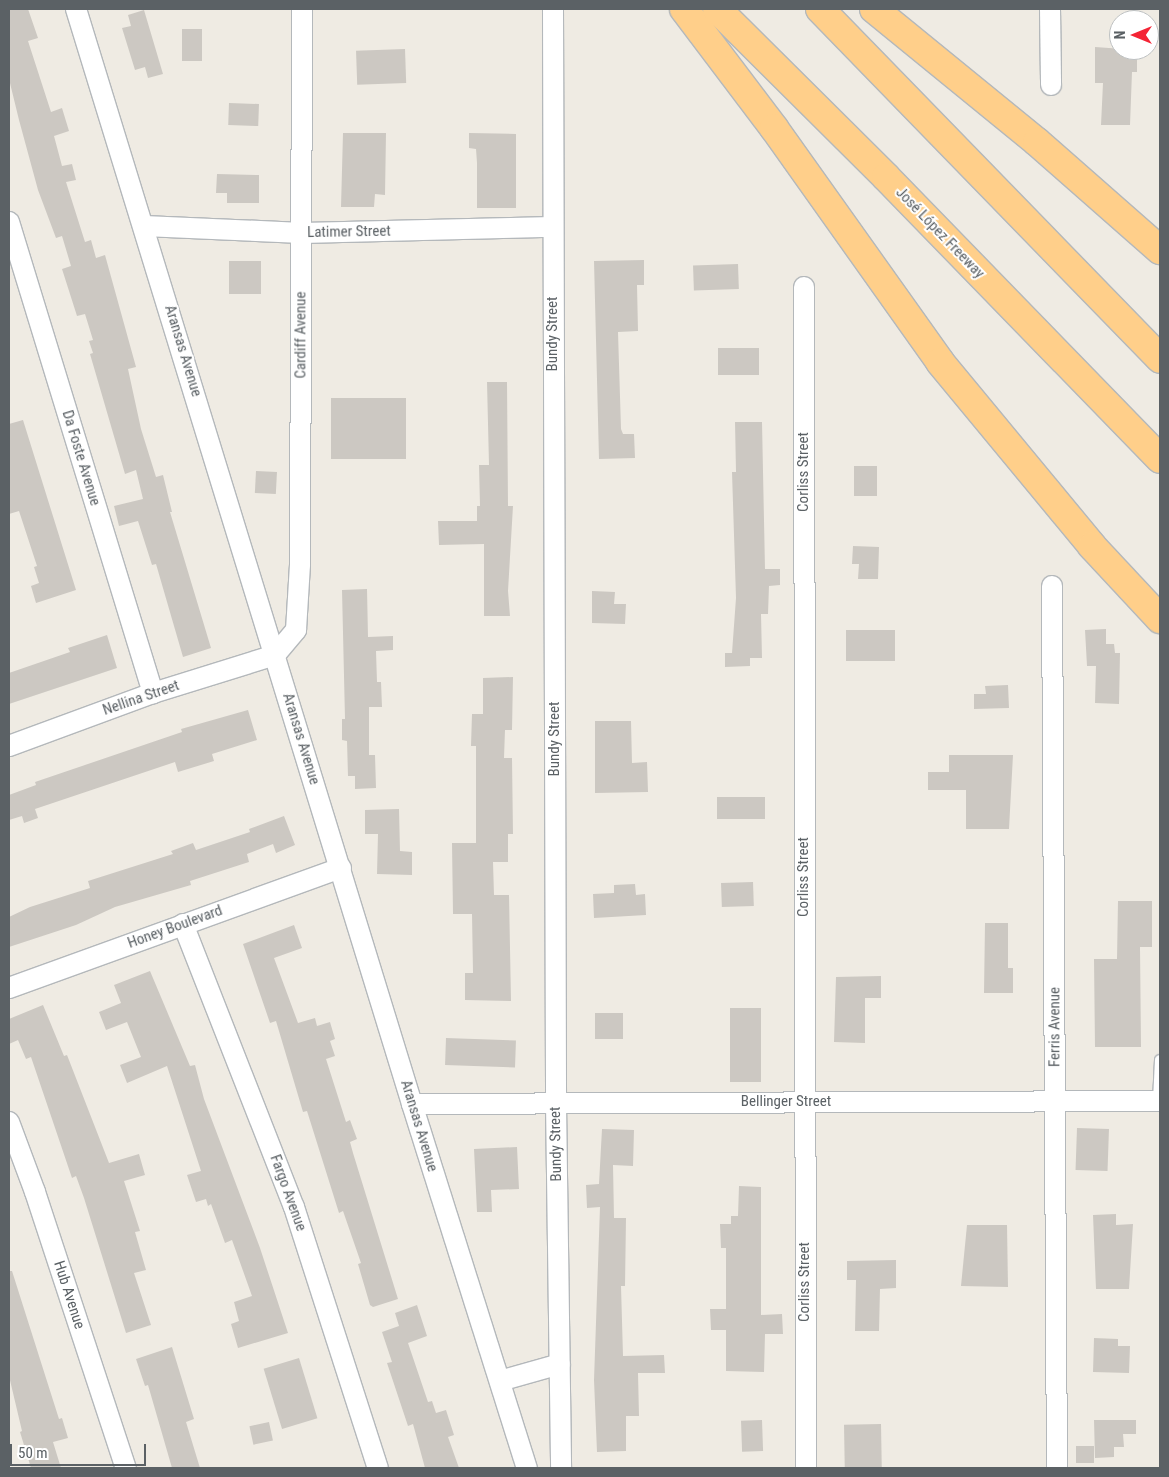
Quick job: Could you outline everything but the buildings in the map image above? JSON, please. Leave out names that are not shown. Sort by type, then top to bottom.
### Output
[{"type":"highway","points":[[684,9],[774,128],[940,362],[1092,546],[1160,619]]},
{"type":"highway","name":"José López Freeway","points":[[717,9],[886,178],[1160,460]]},
{"type":"highway","points":[[820,9],[1160,359]]},
{"type":"highway","points":[[874,9],[1148,230],[1160,250]]},
{"type":"street","name":"Aransas Avenue","points":[[76,9],[276,655],[412,1104],[527,1468]]},
{"type":"street","name":"Cardiff Avenue","points":[[276,655],[296,630],[300,565],[302,9]]},
{"type":"street","name":"Bundy Street","points":[[553,9],[556,1102],[561,1468]]},
{"type":"street","points":[[1050,9],[1051,85]]},
{"type":"street","name":"Da Foste Avenue","points":[[9,222],[153,693]]},
{"type":"street","name":"Latimer Street","points":[[144,226],[302,233],[553,227]]},
{"type":"street","name":"Corliss Street","points":[[804,287],[806,1468]]},
{"type":"street","name":"Ferris Avenue","points":[[1052,586],[1057,1468]]},
{"type":"street","name":"Nellina Street","points":[[9,746],[153,693],[276,655]]},
{"type":"street","name":"Honey Boulevard","points":[[9,988],[341,868]]},
{"type":"street","name":"Fargo Avenue","points":[[183,924],[294,1207],[378,1468]]},
{"type":"street","name":"Bellinger Street","points":[[412,1104],[1159,1101]]},
{"type":"street","name":"Hub Avenue","points":[[9,1122],[35,1192],[126,1468]]},
{"type":"street","points":[[500,1381],[560,1364]]},
{"type":"lane","points":[[1159,1101],[1160,1060]]}]
